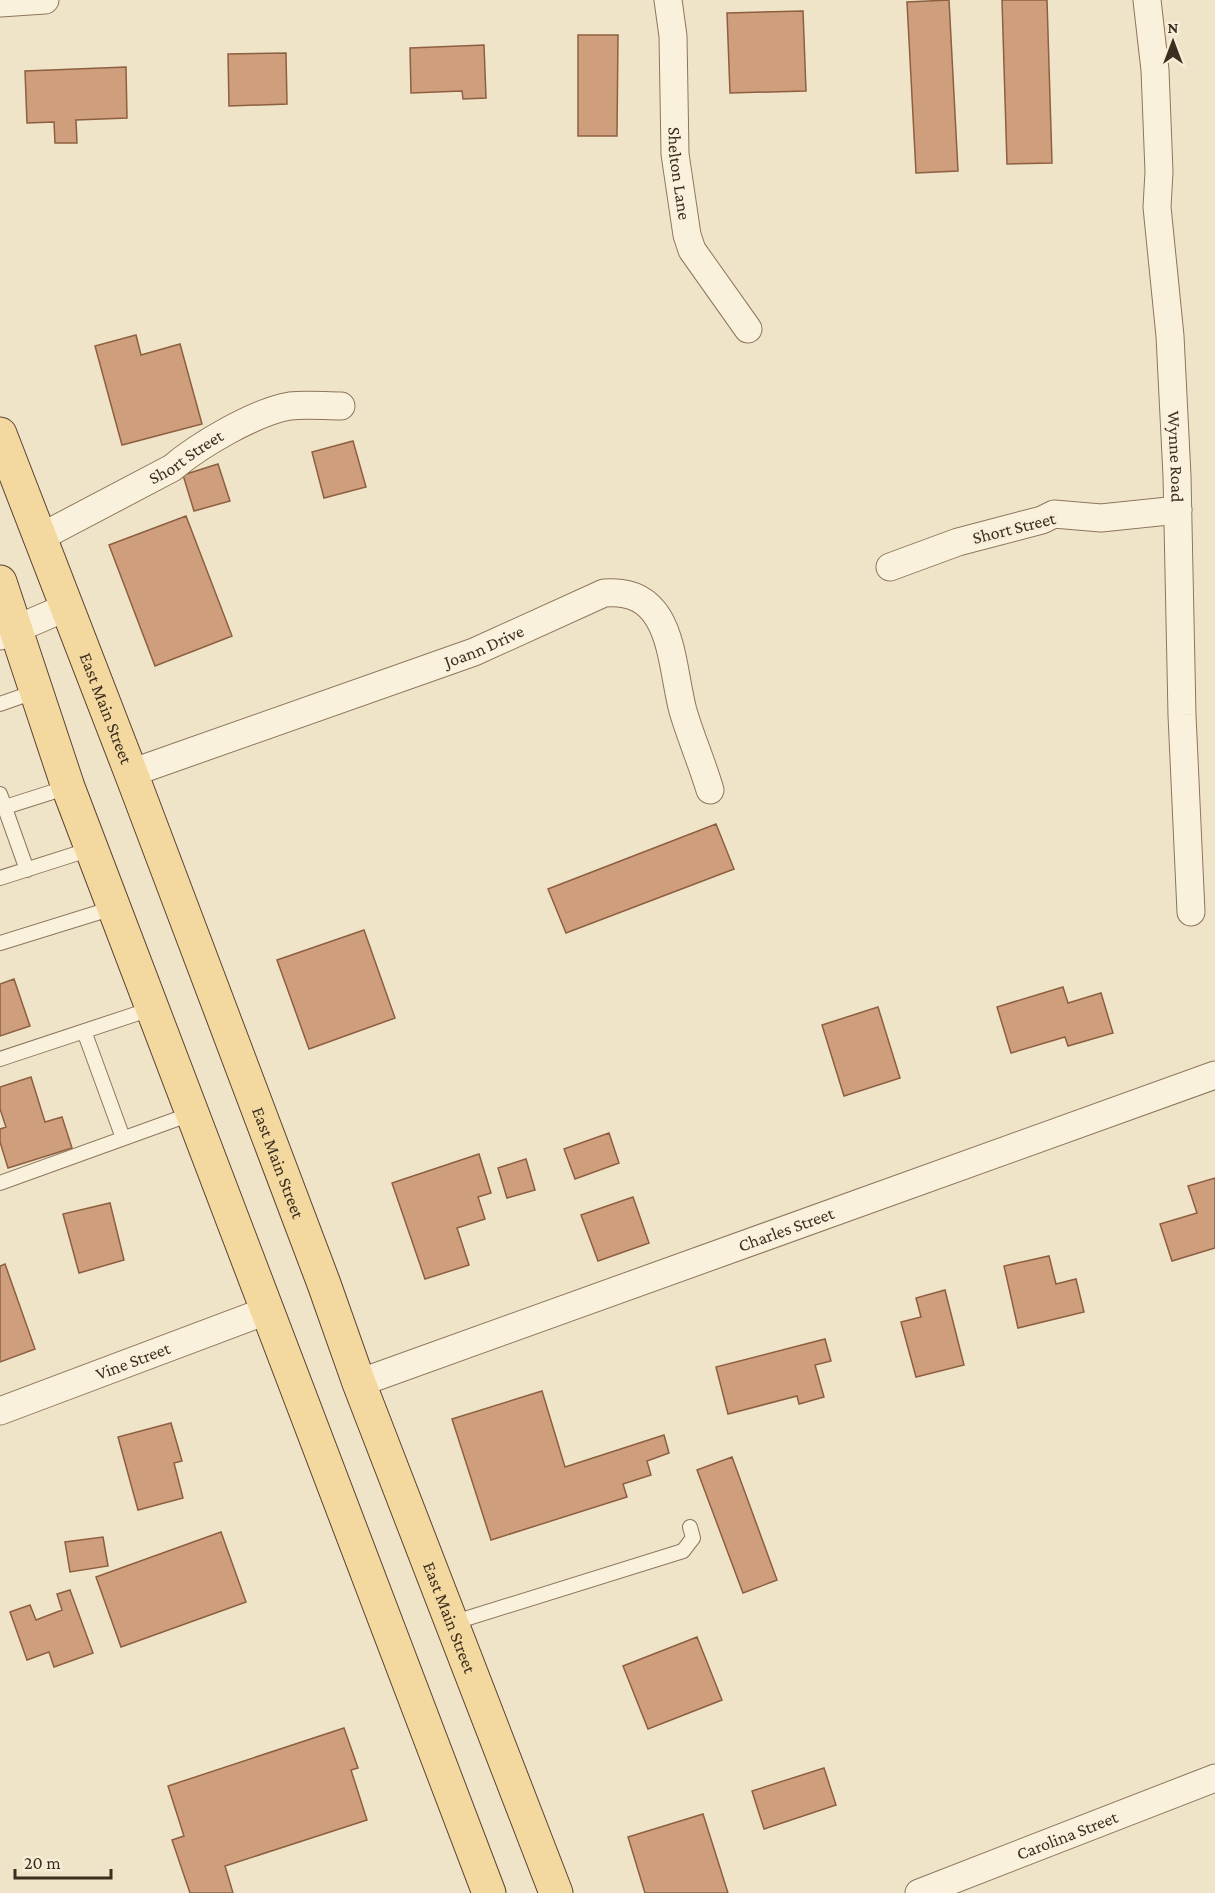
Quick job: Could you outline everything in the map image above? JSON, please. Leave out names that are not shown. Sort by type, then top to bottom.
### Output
[{"type":"main road","name":"East Main Street","points":[[0,434],[131,773],[324,1284],[359,1383],[556,1893]]},
{"type":"main road","points":[[0,582],[9,633],[38,691],[68,787],[91,849],[485,1892]]},
{"type":"street","points":[[0,3],[45,0]]},
{"type":"street","name":"Shelton Lane","points":[[668,0],[673,36],[675,154],[687,235],[692,250],[747,329]]},
{"type":"street","name":"Wynne Road","points":[[1147,0],[1155,70],[1159,172],[1157,207],[1170,336],[1178,510],[1182,715],[1191,912]]},
{"type":"street","name":"Short Street","points":[[39,538],[172,468],[186,457],[251,420],[290,406],[341,406]]},
{"type":"street","name":"Short Street","points":[[890,567],[958,542],[1042,520],[1054,514],[1101,518],[1178,510]]},
{"type":"street","name":"Joann Drive","points":[[131,773],[474,652],[604,593],[621,592],[638,597],[651,608],[663,624],[683,711],[710,790]]},
{"type":"street","points":[[9,633],[67,607]]},
{"type":"street","name":"Charles Street","points":[[359,1383],[1215,1075]]},
{"type":"street","name":"Vine Street","points":[[0,1411],[266,1311]]},
{"type":"street","name":"Carolina Street","points":[[919,1893],[1215,1778]]},
{"type":"lane","points":[[0,704],[38,691]]},
{"type":"lane","points":[[27,870],[2,801],[68,787]]},
{"type":"lane","points":[[0,878],[91,849]]},
{"type":"lane","points":[[0,943],[114,908]]},
{"type":"lane","points":[[0,1059],[152,1009]]},
{"type":"lane","points":[[84,1031],[123,1138]]},
{"type":"lane","points":[[0,1182],[191,1114]]},
{"type":"lane","points":[[452,1623],[683,1551],[693,1538],[690,1527]]},
{"type":"building","points":[[949,0],[958,171],[916,173],[907,2]]},
{"type":"building","points":[[1002,0],[1047,0],[1052,163],[1007,164]]},
{"type":"building","points":[[803,11],[806,91],[730,93],[727,13]]},
{"type":"building","points":[[578,35],[618,35],[617,136],[578,136]]},
{"type":"building","points":[[484,45],[486,98],[463,99],[462,91],[411,93],[410,48]]},
{"type":"building","points":[[286,53],[287,104],[229,106],[228,54]]},
{"type":"building","points":[[126,67],[127,118],[76,120],[77,143],[55,143],[54,122],[27,123],[25,71]]},
{"type":"building","points":[[136,335],[141,355],[180,344],[202,424],[122,445],[95,346]]},
{"type":"building","points":[[353,441],[366,487],[324,498],[312,452]]},
{"type":"building","points":[[218,464],[230,501],[194,511],[183,475]]},
{"type":"building","points":[[186,516],[232,636],[155,666],[109,545]]},
{"type":"building","points":[[716,824],[734,869],[566,933],[548,889]]},
{"type":"building","points":[[364,930],[395,1018],[309,1049],[277,960]]},
{"type":"building","points":[[14,979],[30,1026],[0,1036],[0,984]]},
{"type":"building","points":[[1063,987],[1068,1003],[1101,993],[1113,1033],[1068,1046],[1065,1037],[1011,1053],[997,1007]]},
{"type":"building","points":[[878,1007],[900,1078],[844,1096],[822,1025]]},
{"type":"building","points":[[31,1077],[45,1122],[62,1117],[72,1148],[8,1168],[0,1142],[0,1129],[6,1127],[0,1109],[0,1087]]},
{"type":"building","points":[[609,1133],[619,1163],[575,1179],[564,1149]]},
{"type":"building","points":[[479,1154],[491,1193],[478,1197],[485,1219],[457,1228],[469,1265],[425,1279],[392,1183]]},
{"type":"building","points":[[526,1159],[535,1190],[507,1198],[498,1168]]},
{"type":"building","points":[[1215,1178],[1215,1248],[1172,1261],[1160,1224],[1197,1213],[1188,1186]]},
{"type":"building","points":[[633,1197],[649,1243],[598,1261],[581,1215]]},
{"type":"building","points":[[110,1203],[124,1260],[79,1273],[63,1214]]},
{"type":"building","points":[[1049,1256],[1056,1284],[1076,1279],[1084,1312],[1018,1328],[1004,1266]]},
{"type":"building","points":[[5,1264],[35,1349],[0,1362],[0,1266]]},
{"type":"building","points":[[945,1290],[964,1365],[916,1377],[901,1322],[921,1317],[916,1298]]},
{"type":"building","points":[[825,1339],[831,1361],[815,1365],[824,1397],[799,1404],[797,1396],[728,1414],[716,1367]]},
{"type":"building","points":[[542,1391],[565,1467],[664,1435],[669,1453],[647,1461],[651,1475],[623,1484],[627,1497],[491,1540],[452,1419]]},
{"type":"building","points":[[171,1423],[182,1461],[174,1463],[183,1498],[138,1510],[118,1437]]},
{"type":"building","points":[[732,1457],[777,1580],[743,1593],[697,1470]]},
{"type":"building","points":[[221,1532],[246,1602],[121,1647],[96,1577]]},
{"type":"building","points":[[103,1537],[108,1566],[70,1572],[65,1542]]},
{"type":"building","points":[[70,1590],[93,1653],[54,1667],[49,1652],[27,1660],[10,1612],[30,1605],[36,1620],[62,1610],[57,1594]]},
{"type":"building","points":[[697,1637],[722,1700],[648,1729],[623,1666]]},
{"type":"building","points":[[344,1728],[358,1768],[351,1770],[367,1820],[225,1866],[233,1893],[190,1893],[172,1840],[184,1836],[168,1786]]},
{"type":"building","points":[[824,1768],[836,1805],[764,1829],[752,1791]]},
{"type":"building","points":[[703,1814],[728,1893],[645,1893],[628,1837]]}]
